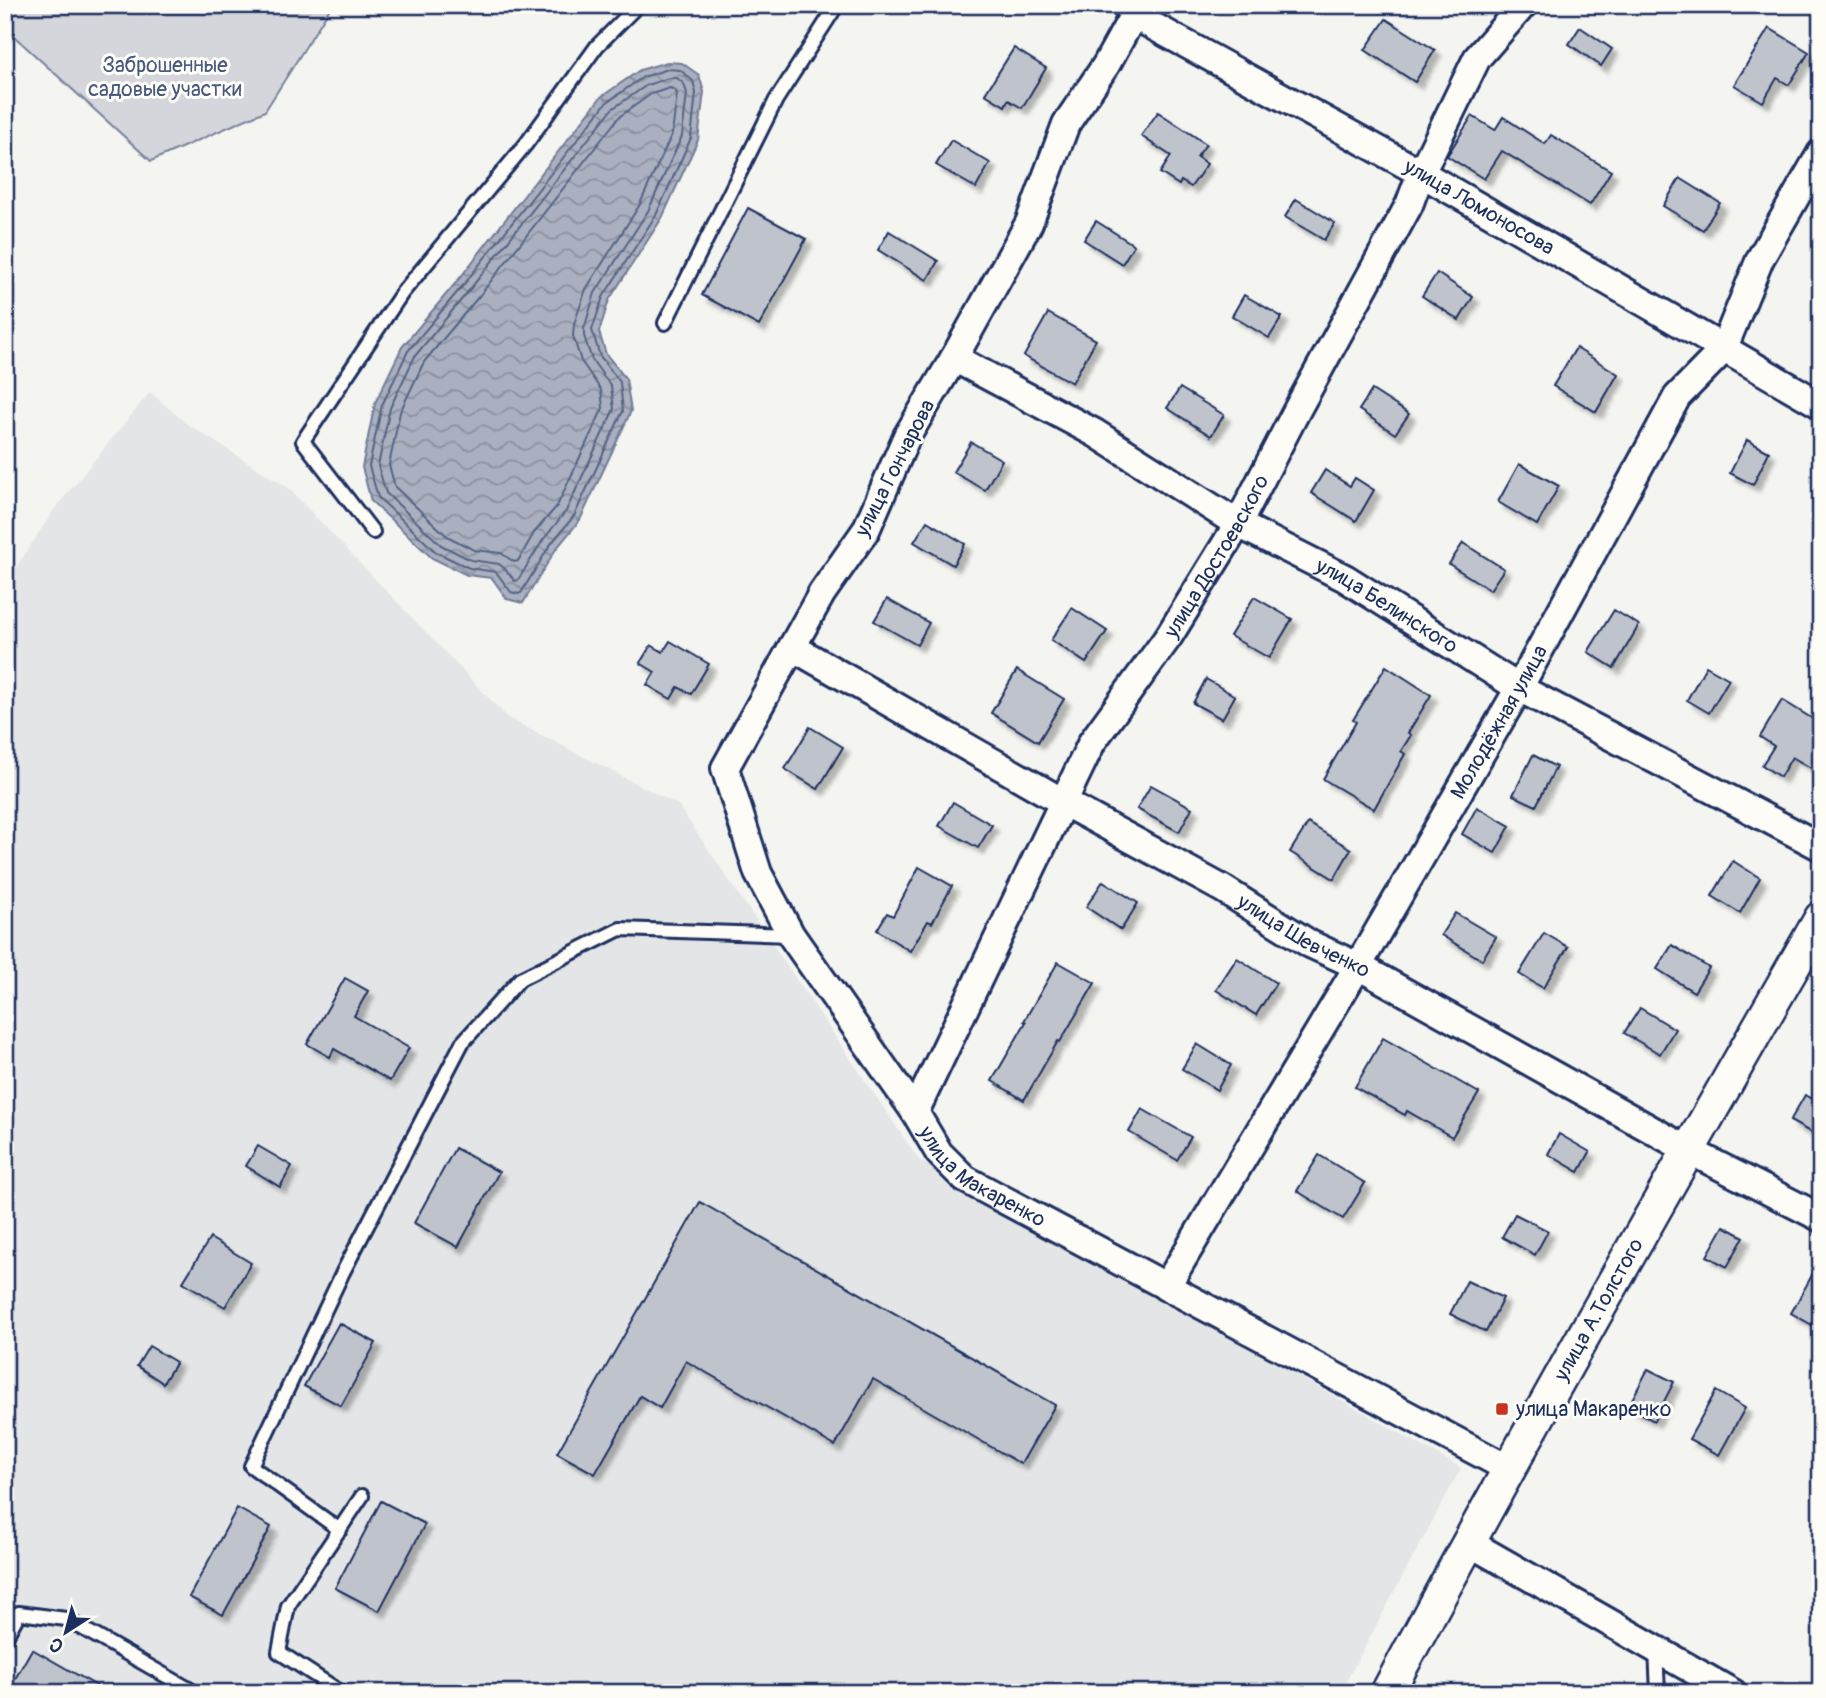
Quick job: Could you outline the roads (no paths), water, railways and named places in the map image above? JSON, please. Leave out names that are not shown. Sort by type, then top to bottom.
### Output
[{"type":"street","name":"улица Достоевского","points":[[915,1112],[1092,742],[1169,636],[1238,523],[1409,205],[1421,173],[1477,58],[1523,5]]},
{"type":"street","name":"улица Ломоносова","points":[[1128,9],[1421,173],[1821,405]]},
{"type":"street","name":"улица Гончарова","points":[[791,935],[758,873],[725,768],[822,593],[866,530],[907,436],[1029,223],[1066,124],[1106,65],[1128,9]]},
{"type":"street","name":"Молодёжная улица","points":[[1166,1287],[1358,966],[1519,688],[1677,397],[1723,350],[1760,259],[1821,153]]},
{"type":"street","name":"улица Белинского","points":[[954,358],[1095,433],[1238,523],[1345,578],[1519,688],[1821,847]]},
{"type":"street","name":"улица Шевченко","points":[[792,648],[1063,802],[1223,888],[1310,944],[1358,966],[1688,1150],[1821,1218]]},
{"type":"street","name":"улица А.Толстого","points":[[1387,1693],[1468,1542],[1821,918]]},
{"type":"street","name":"улица Макаренко","points":[[791,935],[915,1112],[939,1153],[965,1179],[1510,1469]]},
{"type":"street","points":[[1468,1542],[1733,1693]]},
{"type":"lane","points":[[373,532],[303,441],[402,293],[526,144],[597,46],[638,5]]},
{"type":"lane","points":[[665,323],[776,100],[837,5]]},
{"type":"lane","points":[[340,1530],[251,1466],[343,1272],[462,1043],[520,979],[620,929],[791,935]]},
{"type":"lane","points":[[342,1693],[279,1652],[288,1606],[362,1496]]},
{"type":"lane","points":[[5,1638],[19,1613],[66,1619],[196,1693]]},
{"type":"lane","points":[[1656,1647],[1658,1693]]},
{"type":"water","points":[[667,62],[682,63],[699,75],[704,92],[698,140],[662,218],[609,300],[599,332],[606,354],[626,379],[631,411],[580,520],[556,549],[523,603],[507,599],[492,578],[467,575],[432,558],[371,501],[362,467],[375,403],[402,347],[459,279],[601,97],[640,70]]},
{"type":"place","name":"улица Макаренко","points":[[1502,1409]]},
{"type":"park label","name":"Заброшенные садовые участки","points":[[165,77]]}]
